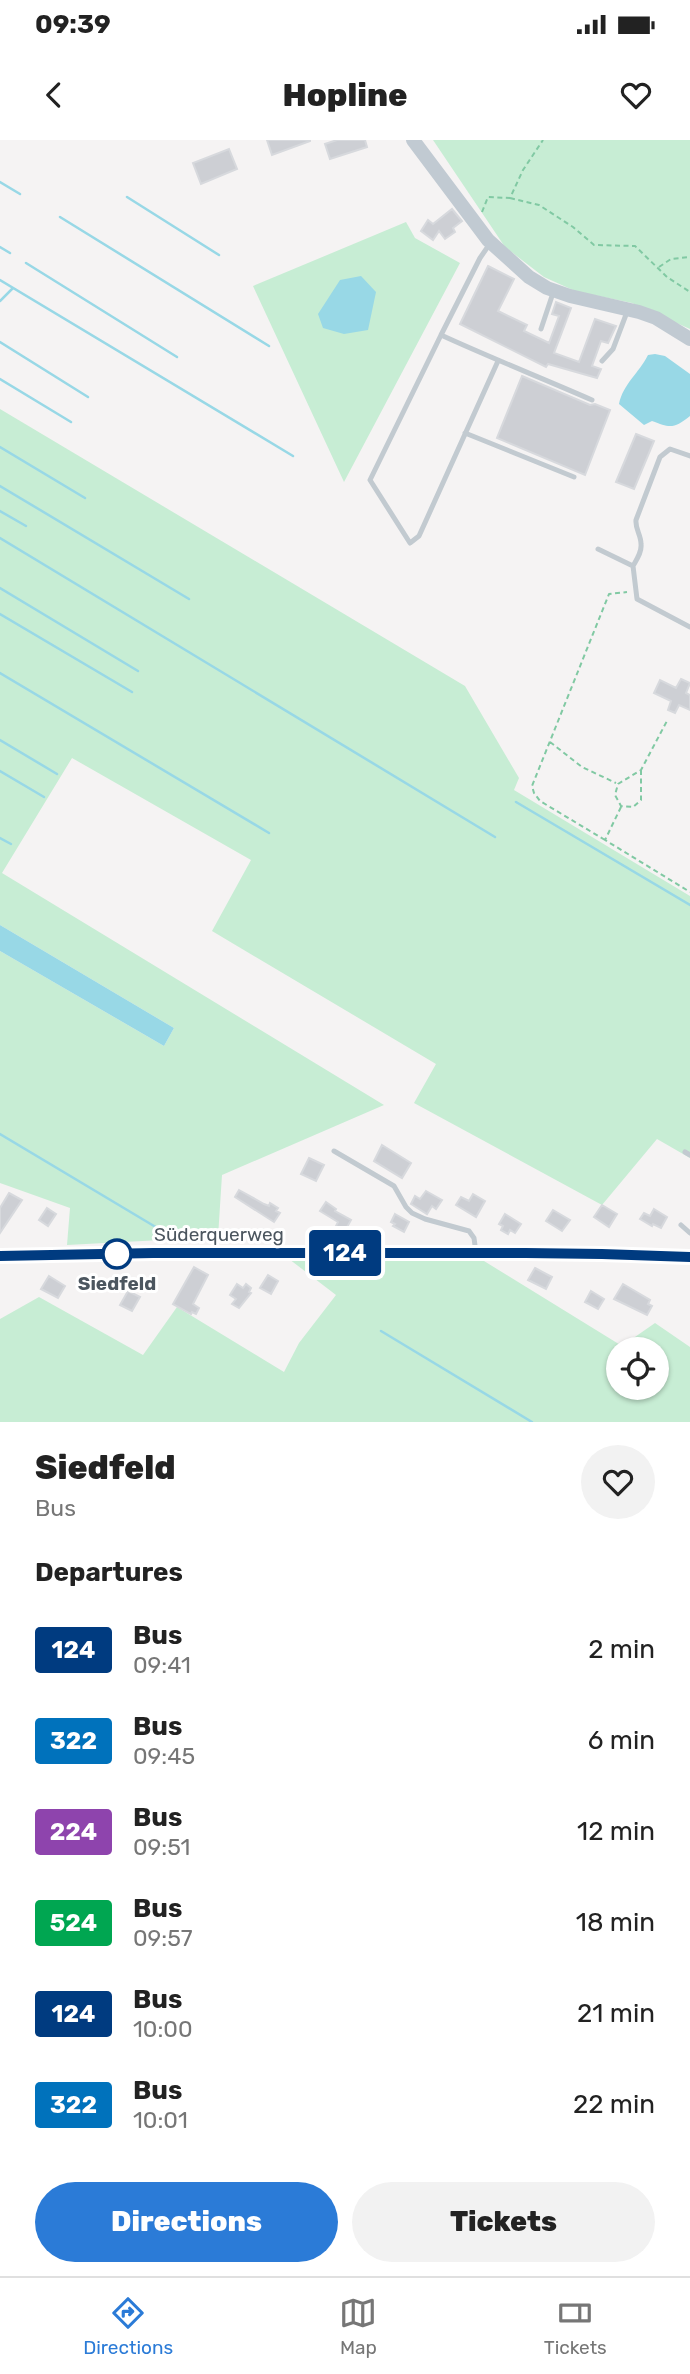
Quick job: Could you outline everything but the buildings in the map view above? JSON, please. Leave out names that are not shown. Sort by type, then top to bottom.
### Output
[{"type":"street","points":[[413,140],[491,243],[529,277],[554,290],[588,302],[628,309],[656,318],[690,339]]},
{"type":"street","name":"Süderquerweg","points":[[0,1256],[476,1253],[690,1257]]},
{"type":"lane","points":[[491,243],[480,258],[441,334],[370,480],[410,543],[419,536],[498,361]]},
{"type":"lane","points":[[541,329],[554,290]]},
{"type":"lane","points":[[602,361],[613,349],[628,309]]},
{"type":"lane","points":[[441,334],[593,400]]},
{"type":"lane","points":[[466,433],[574,477]]},
{"type":"lane","points":[[690,456],[670,449],[660,457],[636,520],[635,527],[642,543],[633,566],[637,599],[690,627]]},
{"type":"lane","points":[[598,550],[633,566]]},
{"type":"lane","points":[[334,1151],[394,1186],[412,1213],[469,1231],[474,1238],[476,1253]]},
{"type":"lane","points":[[681,1225],[690,1233]]},
{"type":"path","points":[[510,198],[523,170],[543,140]]},
{"type":"path","points":[[476,223],[488,197],[510,198],[539,205],[573,227],[594,245],[635,246],[658,268],[690,292]]},
{"type":"path","points":[[658,268],[671,259],[690,257]]},
{"type":"path","points":[[636,591],[609,594],[532,786],[541,801],[690,892]]},
{"type":"path","points":[[621,806],[633,807],[641,800],[641,771],[668,719]]},
{"type":"path","points":[[549,741],[582,767],[618,784]]},
{"type":"path","points":[[621,806],[615,795],[618,784],[641,771]]},
{"type":"path","points":[[605,840],[621,806]]},
{"type":"green space","points":[[433,140],[690,140],[690,329],[632,303],[575,291],[544,277],[505,247]]},
{"type":"green space","points":[[406,222],[415,238],[460,263],[344,482],[253,286]]},
{"type":"green space","points":[[0,409],[465,686],[519,778],[514,790],[690,896],[690,1158],[657,1139],[602,1205],[414,1103],[436,1064],[212,931],[251,860],[72,758],[2,873],[384,1105],[222,1175],[218,1237],[67,1245],[70,1208],[0,1183],[0,951],[164,1046],[174,1028],[0,925]]},
{"type":"green space","points":[[289,1259],[484,1261],[607,1337],[606,1400],[669,1400],[669,1337],[635,1337],[655,1323],[690,1347],[690,1422],[0,1422],[0,1319],[39,1297],[143,1355],[177,1307],[284,1372],[299,1343],[336,1295]]},
{"type":"water","points":[[361,276],[376,292],[368,330],[344,334],[323,328],[318,314],[340,280]]},
{"type":"water","points":[[648,355],[665,356],[690,374],[690,416],[676,425],[668,426],[652,421],[644,425],[619,404],[624,390]]},
{"type":"water","points":[[0,925],[174,1028],[164,1046],[0,951]]},
{"type":"waterway","points":[[0,182],[20,194]]},
{"type":"waterway","points":[[127,197],[219,255]]},
{"type":"waterway","points":[[60,217],[269,346]]},
{"type":"waterway","points":[[0,247],[10,253]]},
{"type":"waterway","points":[[26,263],[177,357]]},
{"type":"waterway","points":[[0,280],[293,456]]},
{"type":"waterway","points":[[0,301],[13,288]]},
{"type":"waterway","points":[[0,342],[88,397]]},
{"type":"waterway","points":[[0,379],[71,422]]},
{"type":"waterway","points":[[0,447],[85,498]]},
{"type":"waterway","points":[[0,486],[189,599]]},
{"type":"waterway","points":[[0,511],[26,526]]},
{"type":"waterway","points":[[0,538],[495,837]]},
{"type":"waterway","points":[[0,588],[138,671]]},
{"type":"waterway","points":[[0,614],[132,692]]},
{"type":"waterway","points":[[0,673],[269,833]]},
{"type":"waterway","points":[[0,740],[57,774]]},
{"type":"waterway","points":[[0,771],[44,797]]},
{"type":"waterway","points":[[516,802],[690,905]]},
{"type":"waterway","points":[[0,838],[11,844]]},
{"type":"waterway","points":[[0,1134],[159,1229]]},
{"type":"waterway","points":[[381,1331],[532,1422]]},
{"type":"bus line","name":"124","points":[[0,1256],[153,1253],[526,1253],[690,1257]]},
{"type":"place","name":"Siedfeld","points":[[117,1254]]}]
